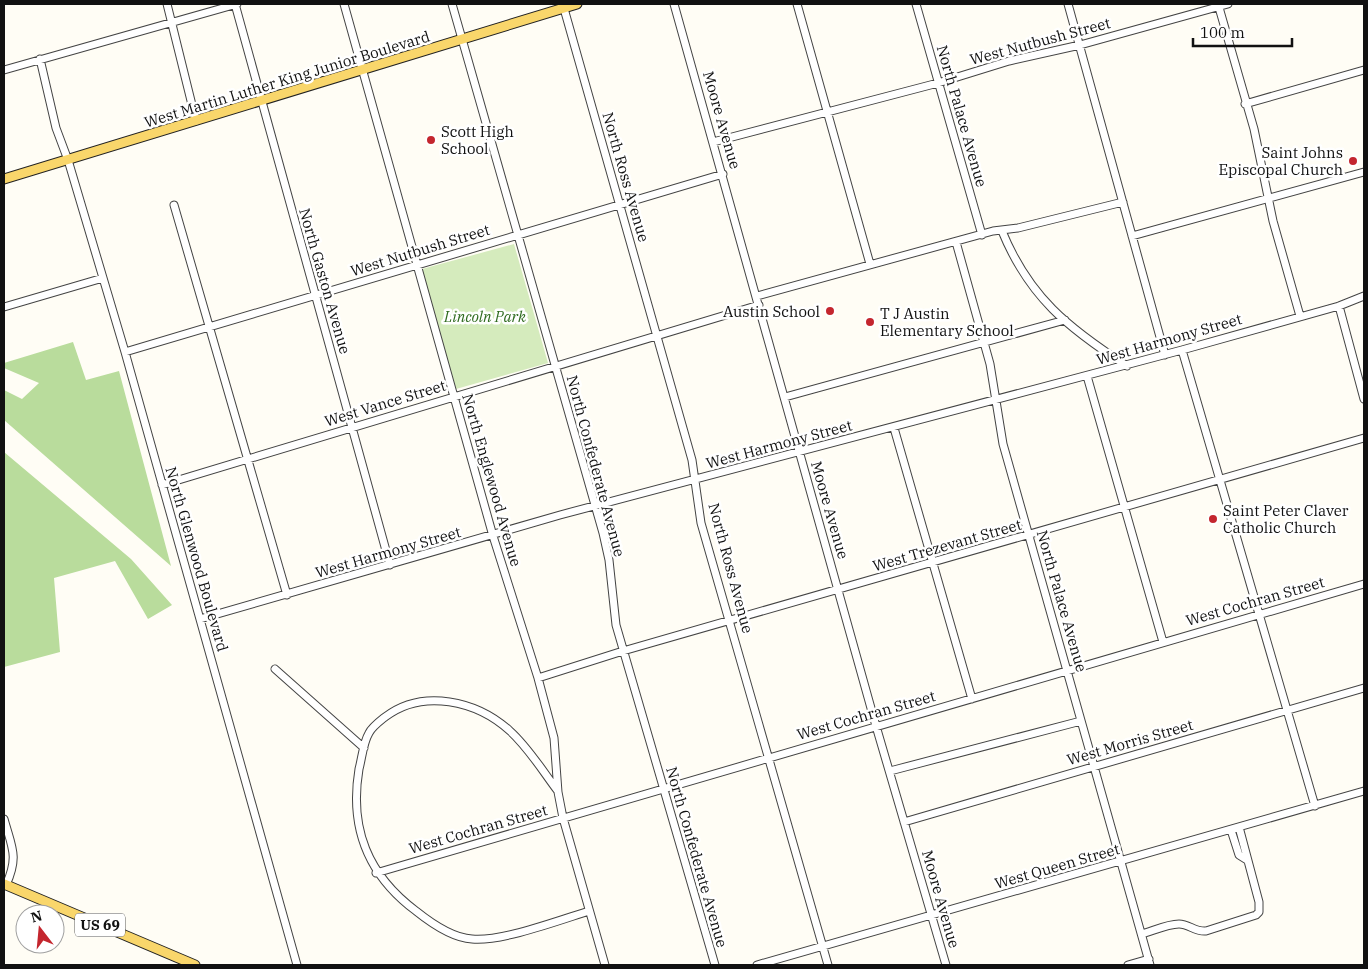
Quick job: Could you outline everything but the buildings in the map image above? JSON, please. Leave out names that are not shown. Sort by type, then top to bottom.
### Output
[{"type":"main road","name":"West Martin Luther King Junior Boulevard","points":[[4,179],[462,40],[563,6],[577,4]]},
{"type":"main road","name":"US 69","points":[[5,884],[196,965]]},
{"type":"street","points":[[167,4],[196,121]]},
{"type":"street","points":[[4,70],[235,4]]},
{"type":"street","name":"North Gaston Avenue","points":[[235,4],[390,565]]},
{"type":"street","name":"North Englewood Avenue","points":[[344,4],[361,71],[493,536],[538,678],[554,738],[558,792],[563,818],[605,965]]},
{"type":"street","name":"North Confederate Avenue","points":[[452,4],[609,560],[616,625],[714,965]]},
{"type":"street","name":"Moore Avenue","points":[[674,4],[876,726],[946,965]]},
{"type":"street","points":[[797,4],[870,264]]},
{"type":"street","name":"North Palace Avenue","points":[[916,4],[982,235]]},
{"type":"street","points":[[1068,4],[1165,354]]},
{"type":"street","name":"West Nutbush Street","points":[[713,142],[938,83],[1009,61],[1228,4]]},
{"type":"street","points":[[1219,5],[1260,155],[1268,199],[1300,316]]},
{"type":"street","name":"North Ross Avenue","points":[[563,6],[690,451],[701,523],[828,965]]},
{"type":"street","name":"North Glenwood Boulevard","points":[[40,59],[56,128],[68,160],[126,352],[297,965]]},
{"type":"street","points":[[1245,104],[1364,70]]},
{"type":"street","points":[[1132,236],[1364,172]]},
{"type":"street","name":"West Nutbush Street","points":[[126,352],[620,203],[723,174]]},
{"type":"street","points":[[756,296],[982,235],[1002,232],[1123,202]]},
{"type":"street","points":[[174,205],[208,328],[287,595]]},
{"type":"street","points":[[1002,232],[1012,256],[1032,288],[1065,320],[1106,353],[1126,366]]},
{"type":"street","name":"North Palace Avenue","points":[[956,242],[985,342],[1003,444],[1120,862],[1150,962]]},
{"type":"street","points":[[4,307],[103,278]]},
{"type":"street","name":"West Harmony Street","points":[[200,618],[287,595],[560,516],[1126,366],[1339,306],[1364,296]]},
{"type":"street","name":"West Vance Street","points":[[162,485],[759,305]]},
{"type":"street","points":[[1339,306],[1364,399]]},
{"type":"street","points":[[785,397],[1065,320]]},
{"type":"street","points":[[1182,350],[1315,806]]},
{"type":"street","points":[[1087,376],[1163,642]]},
{"type":"street","points":[[894,428],[972,699]]},
{"type":"street","name":"West Trezevant Street","points":[[538,678],[623,651],[839,591],[1364,438]]},
{"type":"street","name":"West Cochran Street","points":[[376,873],[1364,584]]},
{"type":"street","points":[[274,669],[364,748]]},
{"type":"street","name":"West Morris Street","points":[[904,822],[1364,688]]},
{"type":"street","points":[[558,792],[522,743],[510,731],[482,712],[449,702],[430,701],[416,703],[390,714],[369,733],[358,778],[357,823],[364,847],[376,873],[391,890],[419,914],[444,930],[465,938],[488,940],[590,911]]},
{"type":"street","points":[[890,771],[1081,721]]},
{"type":"street","name":"West Queen Street","points":[[757,965],[1364,791]]},
{"type":"street","points":[[4,819],[15,858],[14,868],[5,884]]},
{"type":"street","points":[[1142,934],[1175,924],[1186,926],[1199,932],[1206,931],[1256,915],[1259,912],[1259,902],[1239,827]]},
{"type":"street","points":[[1231,830],[1240,855],[1247,860]]},
{"type":"street","points":[[1128,965],[1150,962]]},
{"type":"green space","name":"Lincoln Park","points":[[514,244],[548,363],[456,389],[422,269]]},
{"type":"green space","points":[[73,342],[86,380],[119,371],[171,566],[4,420],[4,390],[22,399],[39,383],[4,368],[4,363]]},
{"type":"green space","points":[[4,452],[131,559],[172,605],[148,619],[115,561],[54,578],[60,652],[4,667]]},
{"type":"place","name":"Scott High School","points":[[431,140]]},
{"type":"place","name":"Saint Johns Episcopal Church","points":[[1353,161]]},
{"type":"place","name":"Austin School","points":[[830,311]]},
{"type":"place","name":"T J Austin Elementary School","points":[[870,322]]},
{"type":"place","name":"Saint Peter Claver Catholic Church","points":[[1213,519]]}]
